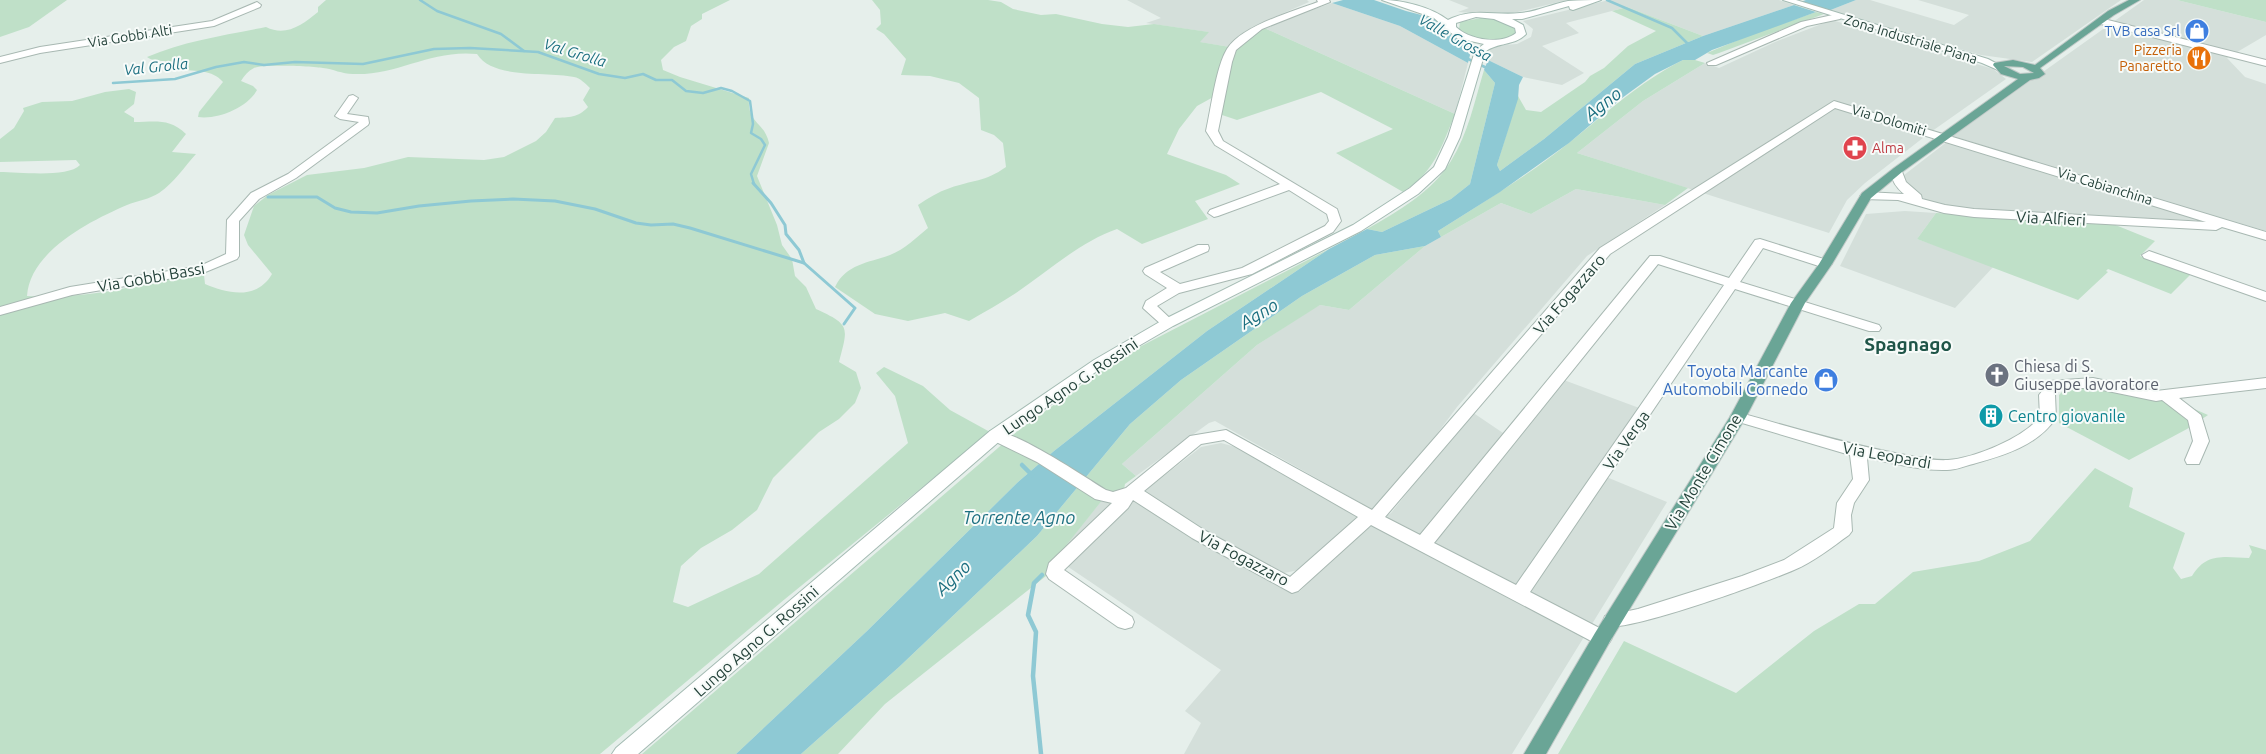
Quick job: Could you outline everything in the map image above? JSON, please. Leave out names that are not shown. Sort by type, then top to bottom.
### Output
[{"type":"main road","points":[[2000,65],[2023,64],[2039,68],[2100,21],[2136,0]]},
{"type":"main road","points":[[2000,65],[2020,78]]},
{"type":"main road","name":"Via Monte Cimone","points":[[1535,754],[1612,621],[1738,417],[1798,303],[1826,264],[1875,188],[2020,78],[2039,76],[2039,68]]},
{"type":"street","points":[[1386,0],[1428,13],[1450,25],[1454,32],[1465,37],[1497,42]]},
{"type":"street","points":[[1428,13],[1498,18],[1522,16],[1581,0]]},
{"type":"street","points":[[1476,61],[1484,47],[1518,37],[1521,34],[1521,22],[1529,18],[1597,0]]},
{"type":"street","name":"Zona Industriale Piana","points":[[1787,0],[2000,65]]},
{"type":"street","points":[[1168,323],[1150,308],[1151,304],[1159,298],[1178,289],[1247,271],[1329,229],[1334,222],[1333,212],[1219,143],[1212,131],[1226,62],[1232,49],[1259,27],[1326,1]]},
{"type":"street","name":"Via Gobbi Alti","points":[[0,60],[40,50],[214,23],[257,5]]},
{"type":"street","points":[[1712,63],[1804,24],[1833,15]]},
{"type":"street","points":[[1450,25],[1454,20],[1465,16]]},
{"type":"street","points":[[1498,18],[1520,27]]},
{"type":"street","points":[[2100,21],[2266,63]]},
{"type":"street","points":[[1465,37],[1473,45],[1476,61]]},
{"type":"street","name":"Lungo Agno G. Rossini","points":[[623,754],[996,435],[1099,363],[1168,323],[1357,228],[1414,191],[1439,169],[1461,117],[1476,61]]},
{"type":"street","name":"Via Gobbi Bassi","points":[[0,311],[70,290],[203,269],[232,256],[233,220],[254,196],[292,176],[364,123],[364,119],[340,116],[353,98]]},
{"type":"street","name":"Via Dolomiti","points":[[1834,104],[1944,137]]},
{"type":"street","name":"Via Fogazzaro","points":[[1130,493],[1198,534],[1292,586],[1372,517],[1605,251],[1834,104]]},
{"type":"street","name":"Via Cabianchina","points":[[1944,137],[2266,236]]},
{"type":"street","points":[[1875,188],[1902,192],[1897,171]]},
{"type":"street","points":[[1214,213],[1290,185]]},
{"type":"street","name":"Via Alfieri","points":[[1875,188],[1902,192],[1944,209],[1974,213],[2238,227]]},
{"type":"street","name":"Via Verga","points":[[1519,594],[1760,243],[1826,264]]},
{"type":"street","points":[[1178,289],[1150,271],[1203,248]]},
{"type":"street","points":[[2149,255],[2266,297]]},
{"type":"street","points":[[1423,544],[1655,259],[1874,328]]},
{"type":"street","name":"Via Leopardi","points":[[1738,417],[1858,451],[1926,464],[1949,465],[1997,452],[2039,429],[2048,418],[2047,395],[2055,384],[2093,382],[2156,396],[2166,396],[2266,383]]},
{"type":"street","points":[[2166,396],[2195,418],[2200,441],[2193,460]]},
{"type":"street","points":[[996,435],[1043,458],[1101,495],[1114,498],[1130,493]]},
{"type":"street","points":[[1126,622],[1055,574],[1055,568],[1122,504],[1130,493],[1196,440],[1226,435],[1372,517],[1602,638]]},
{"type":"street","points":[[1612,621],[1638,616],[1748,582],[1790,565],[1843,531],[1841,516],[1846,498],[1861,480],[1858,451]]},
{"type":"shaded area","points":[[1127,0],[1307,0],[1309,2],[1252,27],[1230,47],[1199,42],[1208,32],[1146,23],[1161,18]]},
{"type":"shaded area","points":[[1449,0],[1567,0],[1505,15],[1458,12],[1469,8]]},
{"type":"shaded area","points":[[1609,0],[1779,0],[1794,5],[1703,36],[1627,7],[1566,23],[1579,33],[1542,46],[1584,73],[1562,85],[1523,77],[1488,60],[1491,46],[1517,44],[1531,37],[1533,29],[1523,21]]},
{"type":"shaded area","points":[[1856,0],[1870,0],[1954,25],[1969,15],[1918,0],[2121,0],[2032,62],[1981,55],[1828,11]]},
{"type":"shaded area","points":[[2144,0],[2177,0],[2266,22],[2266,35],[2227,58],[2245,77],[2266,84],[2266,231],[2122,189],[1953,136]]},
{"type":"shaded area","points":[[1332,3],[1400,26],[1468,63],[1455,114],[1262,27]]},
{"type":"shaded area","points":[[1832,20],[1993,69],[2006,79],[1928,134],[1865,183],[1847,200],[1829,233],[1577,153],[1643,101],[1705,63],[1719,68],[1775,42]]},
{"type":"shaded area","points":[[1948,141],[2208,221],[1956,209],[1926,200],[1899,179]]},
{"type":"shaded area","points":[[1576,189],[1665,205],[1587,256],[1457,407],[1419,458],[1373,510],[1215,421],[1209,423],[1136,476],[1122,464],[1257,345],[1314,308],[1320,305],[1349,310],[1425,246],[1501,203],[1531,214]]},
{"type":"shaded area","points":[[1905,211],[1936,213],[1917,239],[1994,266],[1955,308],[1840,266],[1866,214]]},
{"type":"shaded area","points":[[1553,376],[1650,412],[1604,476],[1667,502],[1512,754],[1184,754],[1201,723],[1185,711],[1221,670],[1055,558],[1108,493],[1124,489],[1299,592],[1350,541],[1391,513],[1472,412],[1506,435]]},
{"type":"shaded area","points":[[1221,443],[1243,449],[1358,517],[1299,570],[1284,573],[1237,550],[1143,492],[1201,447]]},
{"type":"green space","points":[[0,0],[67,0],[29,27],[0,37]]},
{"type":"green space","points":[[326,0],[730,0],[702,14],[702,19],[691,26],[686,41],[674,47],[661,60],[663,70],[749,98],[749,106],[753,118],[767,136],[769,143],[757,176],[777,225],[782,245],[792,259],[795,276],[806,287],[816,309],[836,319],[844,328],[844,341],[839,362],[856,372],[861,388],[855,403],[839,419],[819,432],[773,478],[757,510],[732,530],[701,548],[681,566],[673,602],[688,607],[759,574],[908,443],[895,396],[876,373],[884,367],[923,386],[950,410],[990,432],[785,599],[600,754],[0,754],[0,172],[54,173],[65,172],[80,165],[76,160],[0,162],[0,139],[14,128],[24,111],[23,108],[42,102],[72,101],[105,92],[129,89],[136,92],[134,104],[124,112],[134,118],[134,122],[162,122],[174,125],[186,134],[172,152],[196,154],[165,189],[96,220],[64,240],[50,252],[39,265],[31,280],[27,296],[68,296],[122,289],[194,275],[204,275],[205,284],[214,288],[232,292],[250,291],[266,282],[272,274],[248,245],[244,235],[254,206],[268,195],[307,175],[364,168],[408,157],[484,160],[504,157],[536,141],[546,132],[555,118],[577,115],[588,107],[583,100],[590,88],[583,81],[576,78],[563,75],[508,71],[495,68],[477,54],[460,54],[444,55],[369,74],[349,74],[309,67],[276,66],[254,68],[241,81],[253,86],[257,90],[247,102],[223,114],[198,117],[199,112],[223,82],[209,73],[180,69],[173,63],[147,57],[190,43],[266,27],[280,31],[294,28],[318,12],[318,7]]},
{"type":"green space","points":[[872,0],[988,0],[1001,2],[1013,9],[1041,15],[1056,14],[1102,24],[1128,27],[1154,24],[1209,32],[1200,42],[1230,47],[1217,95],[1197,106],[1179,129],[1167,154],[1226,175],[1240,184],[1195,201],[1208,219],[1142,244],[1117,229],[1090,241],[1010,297],[969,321],[945,313],[908,321],[875,314],[835,287],[845,273],[858,265],[901,250],[928,228],[918,205],[922,202],[941,191],[985,178],[1006,167],[1003,143],[994,135],[981,130],[979,98],[959,83],[930,76],[901,75],[906,59],[884,34],[876,29],[881,24],[880,10]]},
{"type":"green space","points":[[2177,0],[2266,0],[2266,22]]},
{"type":"green space","points":[[1627,7],[1703,36],[1635,64],[1544,139],[1500,171],[1497,165],[1518,96],[1526,110],[1541,112],[1604,68],[1628,46],[1656,31],[1612,11]]},
{"type":"green space","points":[[1816,12],[1824,14],[1713,55],[1707,53],[1750,35]]},
{"type":"green space","points":[[1481,18],[1499,20],[1513,26],[1516,33],[1503,39],[1487,40],[1471,36],[1459,29],[1460,22]]},
{"type":"green space","points":[[1262,27],[1455,114],[1436,158],[1423,176],[1403,192],[1336,153],[1393,129],[1321,92],[1237,120],[1219,114],[1229,63],[1238,46]]},
{"type":"green space","points":[[1683,60],[1695,60],[1705,63],[1643,101],[1577,153],[1688,188],[1665,205],[1576,189],[1531,214],[1501,203],[1441,237],[1438,231],[1538,166],[1638,88]]},
{"type":"green space","points":[[1484,70],[1495,83],[1470,184],[1451,199],[1382,232],[1367,229],[1414,200],[1443,172],[1462,140]]},
{"type":"green space","points":[[1936,213],[2113,224],[2155,241],[2140,256],[2193,272],[2171,294],[2108,269],[2106,271],[2108,272],[2078,300],[1917,239]]},
{"type":"green space","points":[[1425,246],[1349,310],[1320,305],[1257,345],[1122,464],[1136,476],[1125,484],[1124,489],[1108,493],[1056,558],[1046,576],[885,704],[838,754],[801,754],[899,667],[1037,536],[1130,424],[1181,380],[1302,296],[1375,255]]},
{"type":"green space","points":[[1329,249],[1207,331],[1054,451],[1018,482],[867,631],[736,754],[642,754],[1019,430],[1122,356]]},
{"type":"green space","points":[[2075,388],[2113,389],[2174,400],[2208,415],[2187,429],[2129,460],[2059,423],[2059,395],[2064,390]]},
{"type":"green space","points":[[2095,468],[2133,488],[2129,507],[2185,533],[2173,568],[2181,579],[2192,576],[2197,568],[2210,559],[2224,557],[2249,558],[2252,552],[2249,545],[2266,550],[2266,754],[1558,754],[1624,641],[1736,693],[1814,631],[1859,604],[1875,604],[1913,572],[1979,561],[2030,541]]},
{"type":"water","points":[[1343,0],[1374,0],[1439,21],[1445,31],[1469,45],[1471,51],[1468,63],[1400,26],[1332,3]]},
{"type":"water","points":[[1806,0],[1856,0],[1828,11],[1800,2]]},
{"type":"water","name":"Torrente Agno","points":[[1794,5],[1816,12],[1712,50],[1695,60],[1683,60],[1655,74],[1622,98],[1569,143],[1500,192],[1438,231],[1441,237],[1425,246],[1375,255],[1302,296],[1181,380],[1130,424],[1037,536],[899,667],[801,754],[736,754],[867,631],[1018,482],[1054,451],[1207,331],[1329,249],[1367,229],[1382,232],[1451,199],[1470,184],[1495,83],[1484,70],[1488,60],[1523,77],[1519,85],[1518,99],[1497,165],[1500,171],[1544,139],[1635,64],[1703,36]]},
{"type":"waterway","points":[[420,0],[437,11],[501,34],[524,51]]},
{"type":"waterway","points":[[1607,0],[1672,28],[1690,46]]},
{"type":"waterway","name":"Val Grolla","points":[[113,83],[175,79],[216,67],[244,62],[264,65],[295,62],[363,64],[434,49],[470,48],[538,52],[599,74],[625,78],[643,74],[656,80],[672,80],[686,91],[703,93],[721,88],[732,91],[750,101],[753,124],[751,133],[761,139],[765,145],[751,174],[754,184]]},
{"type":"waterway","name":"Valle Grossa","points":[[1464,57],[1489,69]]},
{"type":"waterway","name":"Val Grolla","points":[[753,183],[771,203],[785,225],[786,234],[799,250],[804,263]]},
{"type":"waterway","points":[[268,197],[317,197],[335,208],[351,212],[377,213],[419,206],[471,201],[513,199],[555,201],[595,209],[636,223],[651,225],[673,224],[690,228],[804,263]]},
{"type":"waterway","name":"Val Grolla","points":[[804,263],[855,308],[844,324]]},
{"type":"waterway","name":"Val Grolla","points":[[1022,465],[1032,475]]},
{"type":"waterway","points":[[1041,754],[1033,676],[1036,632],[1028,615],[1034,583],[1042,575]]},
{"type":"place","name":"TVB casa Srl","points":[[2197,31]]},
{"type":"place","name":"Pizzeria Panaretto","points":[[2199,58]]},
{"type":"place","name":"Alma","points":[[1855,148]]},
{"type":"place","name":"Chiesa di S. Giuseppe lavoratore","points":[[1997,375]]},
{"type":"place","name":"Toyota Marcante Automobili Cornedo","points":[[1826,380]]},
{"type":"place","name":"Centro giovanile","points":[[1991,416]]},
{"type":"district","name":"Spagnago","points":[[1908,344]]},
{"type":"water label","name":"Agno","points":[[1603,104]]},
{"type":"water label","name":"Agno","points":[[1259,314]]},
{"type":"water label","name":"Agno","points":[[953,578]]}]
